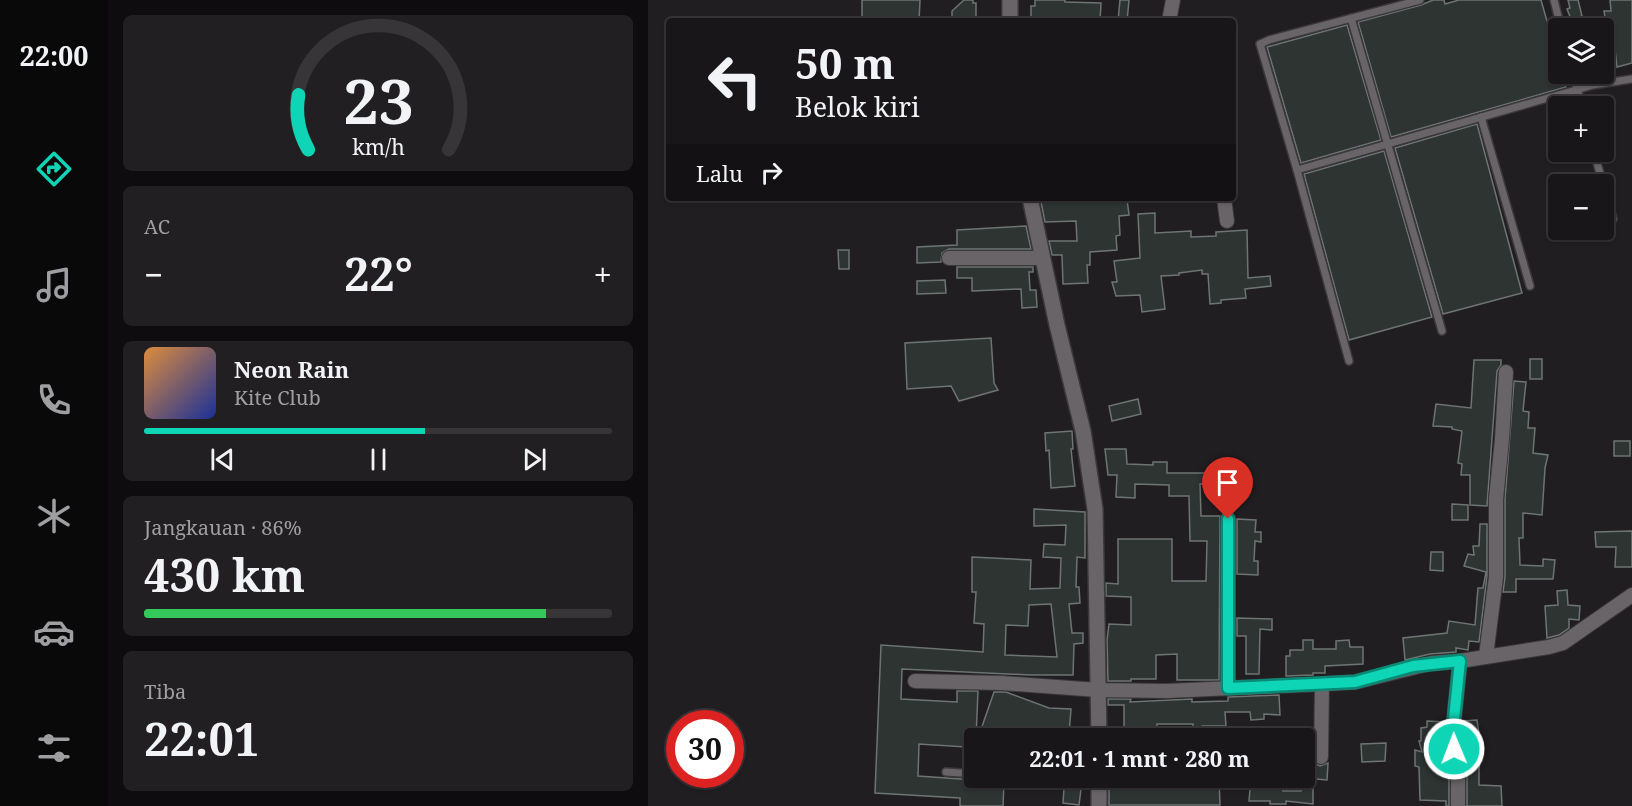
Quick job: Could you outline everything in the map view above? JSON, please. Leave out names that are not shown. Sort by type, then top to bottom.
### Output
[{"type":"street","points":[[1010,0],[1010,18]]},
{"type":"street","points":[[1170,18],[1173,0]]},
{"type":"street","points":[[1031,201],[1072,392],[1083,431],[1095,509],[1099,728]]},
{"type":"street","points":[[1224,201],[1227,221]]},
{"type":"street","points":[[949,258],[1043,258]]},
{"type":"street","points":[[1486,656],[1496,577],[1496,499],[1506,372]]},
{"type":"street","points":[[1228,519],[1228,688]]},
{"type":"street","points":[[915,681],[1002,683],[1098,690],[1228,688],[1355,682],[1413,666],[1460,661],[1563,643],[1632,595]]},
{"type":"street","points":[[1458,806],[1458,759],[1452,738],[1460,661]]},
{"type":"street","points":[[1321,757],[1322,684]]},
{"type":"street","points":[[1099,788],[1099,806]]},
{"type":"lane","points":[[1349,361],[1260,45],[1269,40],[1420,0]]},
{"type":"lane","points":[[1554,0],[1558,18]]},
{"type":"lane","points":[[1351,18],[1442,331]]},
{"type":"lane","points":[[1297,170],[1577,90],[1632,78]]},
{"type":"lane","points":[[1576,84],[1579,96]]},
{"type":"lane","points":[[1481,117],[1530,286]]},
{"type":"lane","points":[[946,772],[964,773]]},
{"type":"building","points":[[862,0],[920,0],[919,18],[862,18]]},
{"type":"building","points":[[964,0],[973,0],[973,3],[976,3],[976,18],[952,18],[952,11]]},
{"type":"building","points":[[1035,0],[1101,3],[1100,18],[1031,18],[1031,6],[1035,6]]},
{"type":"building","points":[[1120,0],[1129,0],[1127,18],[1118,18]]},
{"type":"building","points":[[1433,0],[1444,0],[1445,4],[1459,0],[1541,0],[1548,25],[1548,84],[1565,84],[1566,87],[1391,137],[1358,22]]},
{"type":"building","points":[[1568,0],[1578,0],[1582,16],[1571,18],[1567,9],[1570,8]]},
{"type":"building","points":[[1610,0],[1632,0],[1632,63],[1617,67],[1614,18],[1605,18],[1604,11],[1611,11]]},
{"type":"building","points":[[1347,25],[1381,140],[1301,163],[1267,47]]},
{"type":"building","points":[[1477,124],[1522,293],[1443,314],[1395,148]]},
{"type":"building","points":[[1384,151],[1432,317],[1349,340],[1304,174]]},
{"type":"building","points":[[1127,201],[1129,215],[1119,216],[1120,235],[1116,236],[1117,250],[1090,252],[1090,265],[1087,265],[1088,283],[1063,284],[1062,255],[1052,255],[1049,241],[1077,241],[1076,221],[1045,222],[1041,202]]},
{"type":"building","points":[[1155,213],[1155,233],[1191,231],[1191,237],[1216,236],[1216,232],[1247,230],[1248,278],[1270,276],[1271,286],[1245,289],[1246,298],[1221,300],[1221,303],[1210,304],[1208,274],[1202,274],[1202,270],[1161,276],[1165,309],[1142,312],[1140,295],[1116,296],[1112,282],[1117,282],[1114,261],[1140,258],[1138,214]]},
{"type":"building","points":[[1026,226],[1031,249],[949,249],[942,253],[941,262],[917,263],[917,247],[957,245],[957,230]]},
{"type":"building","points":[[838,250],[849,250],[849,269],[839,269]]},
{"type":"building","points":[[957,267],[1033,267],[1033,272],[1029,272],[1030,290],[1036,290],[1037,307],[1022,308],[1021,289],[972,291],[972,278],[957,278]]},
{"type":"building","points":[[945,280],[946,293],[917,294],[917,281]]},
{"type":"building","points":[[991,338],[994,383],[998,390],[959,401],[951,386],[907,389],[905,343]]},
{"type":"building","points":[[1530,359],[1542,359],[1542,379],[1530,379]]},
{"type":"building","points":[[1474,360],[1501,360],[1497,371],[1487,506],[1470,505],[1470,475],[1461,475],[1462,464],[1458,463],[1462,431],[1452,429],[1452,427],[1433,426],[1436,404],[1471,408]]},
{"type":"building","points":[[1514,381],[1526,382],[1523,411],[1529,412],[1528,428],[1535,428],[1533,453],[1548,455],[1542,515],[1523,513],[1523,538],[1519,538],[1520,565],[1543,566],[1543,559],[1555,560],[1553,579],[1516,579],[1516,592],[1503,592],[1505,499]]},
{"type":"building","points":[[1138,399],[1141,414],[1112,421],[1109,406]]},
{"type":"building","points":[[1072,431],[1073,449],[1071,449],[1075,486],[1051,488],[1049,450],[1046,451],[1045,433]]},
{"type":"building","points":[[1614,441],[1630,441],[1630,456],[1614,456]]},
{"type":"building","points":[[1105,449],[1126,449],[1127,464],[1153,465],[1153,462],[1167,462],[1167,473],[1213,473],[1213,469],[1229,469],[1229,482],[1200,484],[1201,516],[1220,516],[1219,680],[1177,680],[1177,654],[1156,655],[1156,679],[1108,681],[1109,624],[1131,625],[1131,597],[1106,596],[1106,583],[1118,584],[1118,539],[1172,539],[1172,581],[1206,581],[1207,541],[1190,541],[1189,496],[1169,496],[1169,485],[1135,484],[1135,498],[1116,497],[1117,475],[1108,475]]},
{"type":"building","points":[[1452,504],[1468,505],[1468,520],[1452,520]]},
{"type":"building","points":[[1034,509],[1085,512],[1085,558],[1077,557],[1076,587],[1079,587],[1080,603],[1069,604],[1072,633],[1083,633],[1083,643],[1074,644],[1073,675],[902,669],[901,699],[957,702],[957,691],[978,691],[976,728],[964,728],[964,747],[919,744],[918,776],[964,779],[964,788],[1004,788],[1003,806],[960,806],[960,798],[875,793],[881,645],[983,652],[984,624],[974,623],[976,592],[972,592],[972,557],[1031,560],[1030,589],[1060,588],[1061,558],[1043,557],[1044,544],[1065,545],[1066,525],[1034,526]],"holes":[[[1051,604],[1057,657],[1005,655],[1006,625],[1028,626],[1029,605]]]},
{"type":"building","points":[[1237,519],[1256,520],[1255,532],[1261,532],[1261,542],[1255,541],[1254,561],[1258,561],[1258,575],[1237,574]]},
{"type":"building","points":[[1480,524],[1487,524],[1487,576],[1479,642],[1469,641],[1468,650],[1456,648],[1456,652],[1430,654],[1405,660],[1403,638],[1447,633],[1449,621],[1475,625],[1478,588],[1483,588],[1486,572],[1464,566],[1468,554],[1474,555],[1473,546],[1479,546]]},
{"type":"building","points":[[1632,531],[1632,567],[1615,567],[1616,547],[1596,547],[1595,532]]},
{"type":"building","points":[[1431,552],[1443,552],[1443,571],[1430,570]]},
{"type":"building","points":[[1567,590],[1568,605],[1580,606],[1579,620],[1569,619],[1569,628],[1559,635],[1547,638],[1545,606],[1558,605],[1557,591]]},
{"type":"building","points":[[1237,618],[1272,619],[1272,630],[1260,629],[1259,674],[1246,674],[1246,636],[1237,636]]},
{"type":"building","points":[[1303,640],[1313,640],[1313,649],[1336,649],[1336,641],[1349,640],[1350,647],[1363,647],[1363,664],[1325,666],[1325,673],[1286,676],[1286,656],[1290,656],[1290,650],[1303,650]]},
{"type":"building","points":[[994,692],[1006,692],[1049,708],[1071,709],[1069,728],[981,728]]},
{"type":"building","points":[[1279,695],[1280,715],[1264,714],[1264,719],[1251,720],[1250,712],[1225,712],[1226,726],[1193,728],[1193,724],[1157,724],[1157,728],[1124,728],[1124,705],[1108,705],[1108,699],[1131,699],[1130,702],[1192,699],[1192,702],[1228,701],[1228,697]]},
{"type":"building","points":[[1477,720],[1480,742],[1472,763],[1479,764],[1479,785],[1501,786],[1502,806],[1467,806],[1467,759],[1461,737],[1463,721]]},
{"type":"building","points":[[1427,721],[1445,722],[1443,740],[1449,760],[1449,806],[1446,806],[1446,801],[1420,800],[1419,767],[1415,766],[1415,750],[1422,752],[1419,741],[1421,741],[1421,728],[1427,727]]},
{"type":"building","points":[[1386,743],[1385,761],[1362,762],[1361,744]]},
{"type":"building","points":[[1328,763],[1327,780],[1315,779],[1315,764],[1320,766]]},
{"type":"building","points":[[1064,788],[1081,789],[1079,805],[1063,803]]},
{"type":"building","points":[[1109,788],[1219,788],[1220,805],[1109,805]]},
{"type":"building","points":[[1250,788],[1283,788],[1283,791],[1301,791],[1302,788],[1313,788],[1313,804],[1286,801],[1286,804],[1270,804],[1270,801],[1249,801]]},
{"type":"route","points":[[1228,519],[1228,688],[1355,682],[1413,666],[1460,661],[1452,738],[1454,749]]}]
